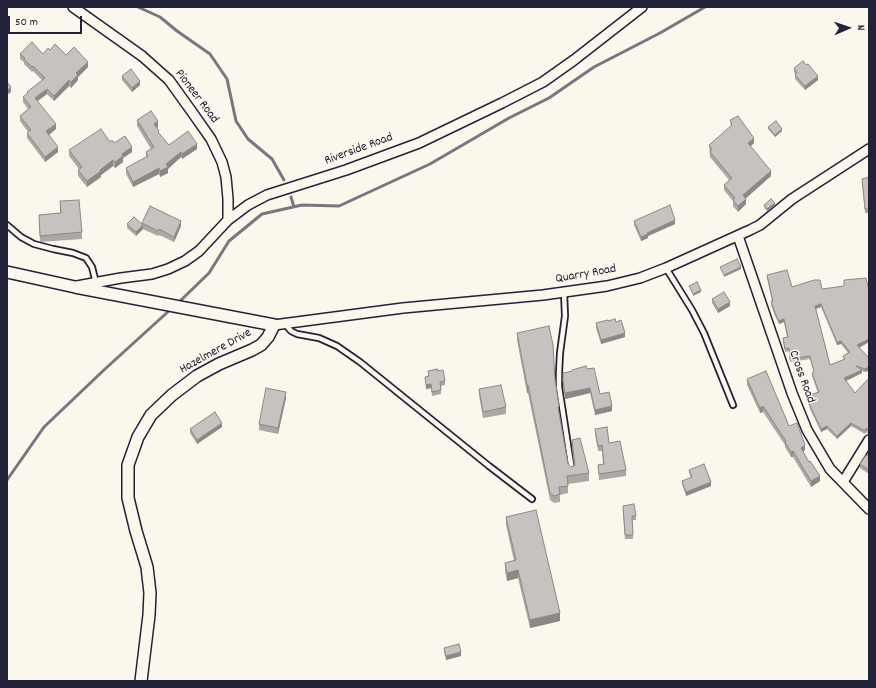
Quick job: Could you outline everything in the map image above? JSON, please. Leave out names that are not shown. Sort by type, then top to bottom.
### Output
[{"type":"street","name":"Pioneer Road","points":[[73,7],[142,56],[169,80],[211,139],[222,162],[226,177],[228,220]]},
{"type":"street","name":"Riverside Road","points":[[75,287],[121,278],[152,274],[186,261],[199,251],[228,220],[248,205],[267,195],[346,170],[419,143],[543,82],[642,7]]},
{"type":"street","name":"Quarry Road","points":[[279,324],[403,308],[543,295],[607,286],[640,278],[666,268],[760,225],[792,199],[869,149]]},
{"type":"street","name":"Cross Road","points":[[738,236],[792,393],[816,447],[830,469],[869,509]]},
{"type":"street","name":"Hazelmere Drive","points":[[7,272],[75,287],[279,324]]},
{"type":"street","name":"Hazelmere Drive","points":[[141,681],[149,615],[150,593],[147,567],[128,498],[128,465],[138,438],[151,415],[172,395],[197,376],[252,350],[261,344],[279,324]]},
{"type":"street","points":[[842,482],[869,440]]},
{"type":"lane","points":[[7,225],[21,237],[34,244],[53,250],[73,253],[86,258],[92,267],[96,283]]},
{"type":"lane","points":[[666,268],[692,310],[704,333],[733,405]]},
{"type":"lane","points":[[564,292],[565,316],[560,353],[559,387],[572,470]]},
{"type":"lane","points":[[279,324],[297,334],[319,338],[337,346],[360,362],[532,499]]},
{"type":"building","points":[[32,42],[43,54],[48,48],[50,50],[55,44],[66,55],[74,47],[88,62],[76,73],[78,75],[71,82],[69,80],[54,96],[47,89],[35,98],[56,124],[46,131],[58,147],[45,157],[27,133],[31,130],[20,116],[31,107],[23,97],[45,78],[20,54]]},
{"type":"building","points":[[803,61],[806,65],[808,64],[818,76],[805,86],[795,75],[797,73],[794,68]]},
{"type":"building","points":[[131,69],[140,81],[132,88],[122,76]]},
{"type":"building","points":[[7,82],[11,87],[7,91]]},
{"type":"building","points":[[151,111],[158,121],[154,124],[159,131],[158,132],[169,145],[188,131],[197,144],[182,154],[181,152],[166,164],[168,167],[160,171],[159,168],[133,182],[126,168],[148,156],[146,152],[154,147],[137,120]]},
{"type":"building","points":[[738,116],[754,138],[748,143],[771,171],[743,195],[746,199],[738,206],[733,200],[735,198],[724,185],[732,178],[710,152],[712,149],[709,145],[732,125],[730,120]]},
{"type":"building","points":[[776,121],[782,129],[775,135],[768,127]]},
{"type":"building","points":[[101,129],[110,142],[112,140],[114,143],[125,136],[132,147],[122,154],[123,156],[115,162],[113,160],[87,181],[78,170],[82,167],[69,150]]},
{"type":"building","points":[[869,177],[869,209],[865,209],[862,179]]},
{"type":"building","points":[[771,199],[775,203],[767,209],[764,205]]},
{"type":"building","points":[[79,200],[82,232],[40,236],[39,215],[61,213],[60,201]]},
{"type":"building","points":[[670,205],[675,220],[641,237],[634,221]]},
{"type":"building","points":[[150,206],[181,221],[174,237],[159,229],[158,231],[142,223]]},
{"type":"building","points":[[134,217],[143,225],[136,232],[127,224]]},
{"type":"building","points":[[737,259],[741,267],[724,275],[720,267]]},
{"type":"building","points":[[787,270],[792,287],[814,280],[820,280],[822,289],[844,286],[844,280],[866,278],[869,287],[869,339],[857,345],[869,358],[869,367],[865,369],[856,366],[862,370],[844,378],[855,393],[869,378],[869,431],[866,428],[865,431],[851,423],[837,436],[827,426],[821,429],[807,396],[819,392],[812,373],[814,372],[810,356],[790,359],[789,348],[785,349],[783,338],[788,337],[784,319],[779,321],[775,313],[771,301],[773,301],[767,275]],"holes":[[[821,304],[837,342],[841,341],[850,352],[843,356],[845,359],[830,365],[815,306]]]},
{"type":"building","points":[[697,282],[701,290],[693,294],[689,286]]},
{"type":"building","points":[[724,292],[730,302],[718,309],[712,299]]},
{"type":"building","points":[[615,319],[616,322],[621,320],[625,333],[601,340],[596,323]]},
{"type":"building","points":[[549,326],[553,345],[558,407],[568,464],[571,467],[575,465],[572,440],[580,438],[589,473],[567,476],[568,486],[559,487],[560,494],[554,496],[550,493],[517,333]]},
{"type":"building","points":[[586,366],[587,369],[594,368],[600,394],[609,392],[612,406],[595,410],[590,388],[565,393],[563,373]]},
{"type":"building","points":[[437,369],[437,371],[443,370],[445,381],[440,382],[441,390],[432,392],[431,384],[426,385],[425,377],[429,376],[428,371]]},
{"type":"building","points":[[766,371],[789,426],[797,423],[805,445],[801,448],[809,462],[810,461],[820,476],[811,481],[793,451],[791,452],[785,442],[786,441],[763,406],[760,408],[747,379]]},
{"type":"building","points":[[501,385],[506,407],[483,412],[479,389]]},
{"type":"building","points":[[266,388],[286,392],[278,428],[259,424]]},
{"type":"building","points":[[215,412],[222,423],[197,440],[190,429]]},
{"type":"building","points":[[607,427],[609,443],[620,441],[626,470],[599,474],[598,465],[604,464],[602,445],[598,446],[595,429]]},
{"type":"building","points":[[869,454],[869,470],[860,464],[866,455],[867,456]]},
{"type":"building","points":[[704,464],[711,482],[686,492],[682,481],[692,477],[689,470]]},
{"type":"building","points":[[634,504],[636,516],[632,516],[633,535],[625,535],[623,506]]},
{"type":"building","points":[[536,510],[560,613],[530,620],[518,570],[507,573],[505,563],[516,560],[506,517]]},
{"type":"building","points":[[459,644],[461,652],[446,656],[444,648]]},
{"type":"waterway","points":[[138,7],[160,17],[210,54],[227,79],[236,121],[248,139],[272,159],[284,180]]},
{"type":"waterway","points":[[177,304],[209,273],[229,241],[262,214],[302,205],[339,206],[430,164],[509,118],[549,98],[594,67],[660,33],[705,7]]},
{"type":"waterway","points":[[291,197],[294,207]]},
{"type":"waterway","points":[[7,480],[44,427],[171,309]]}]
